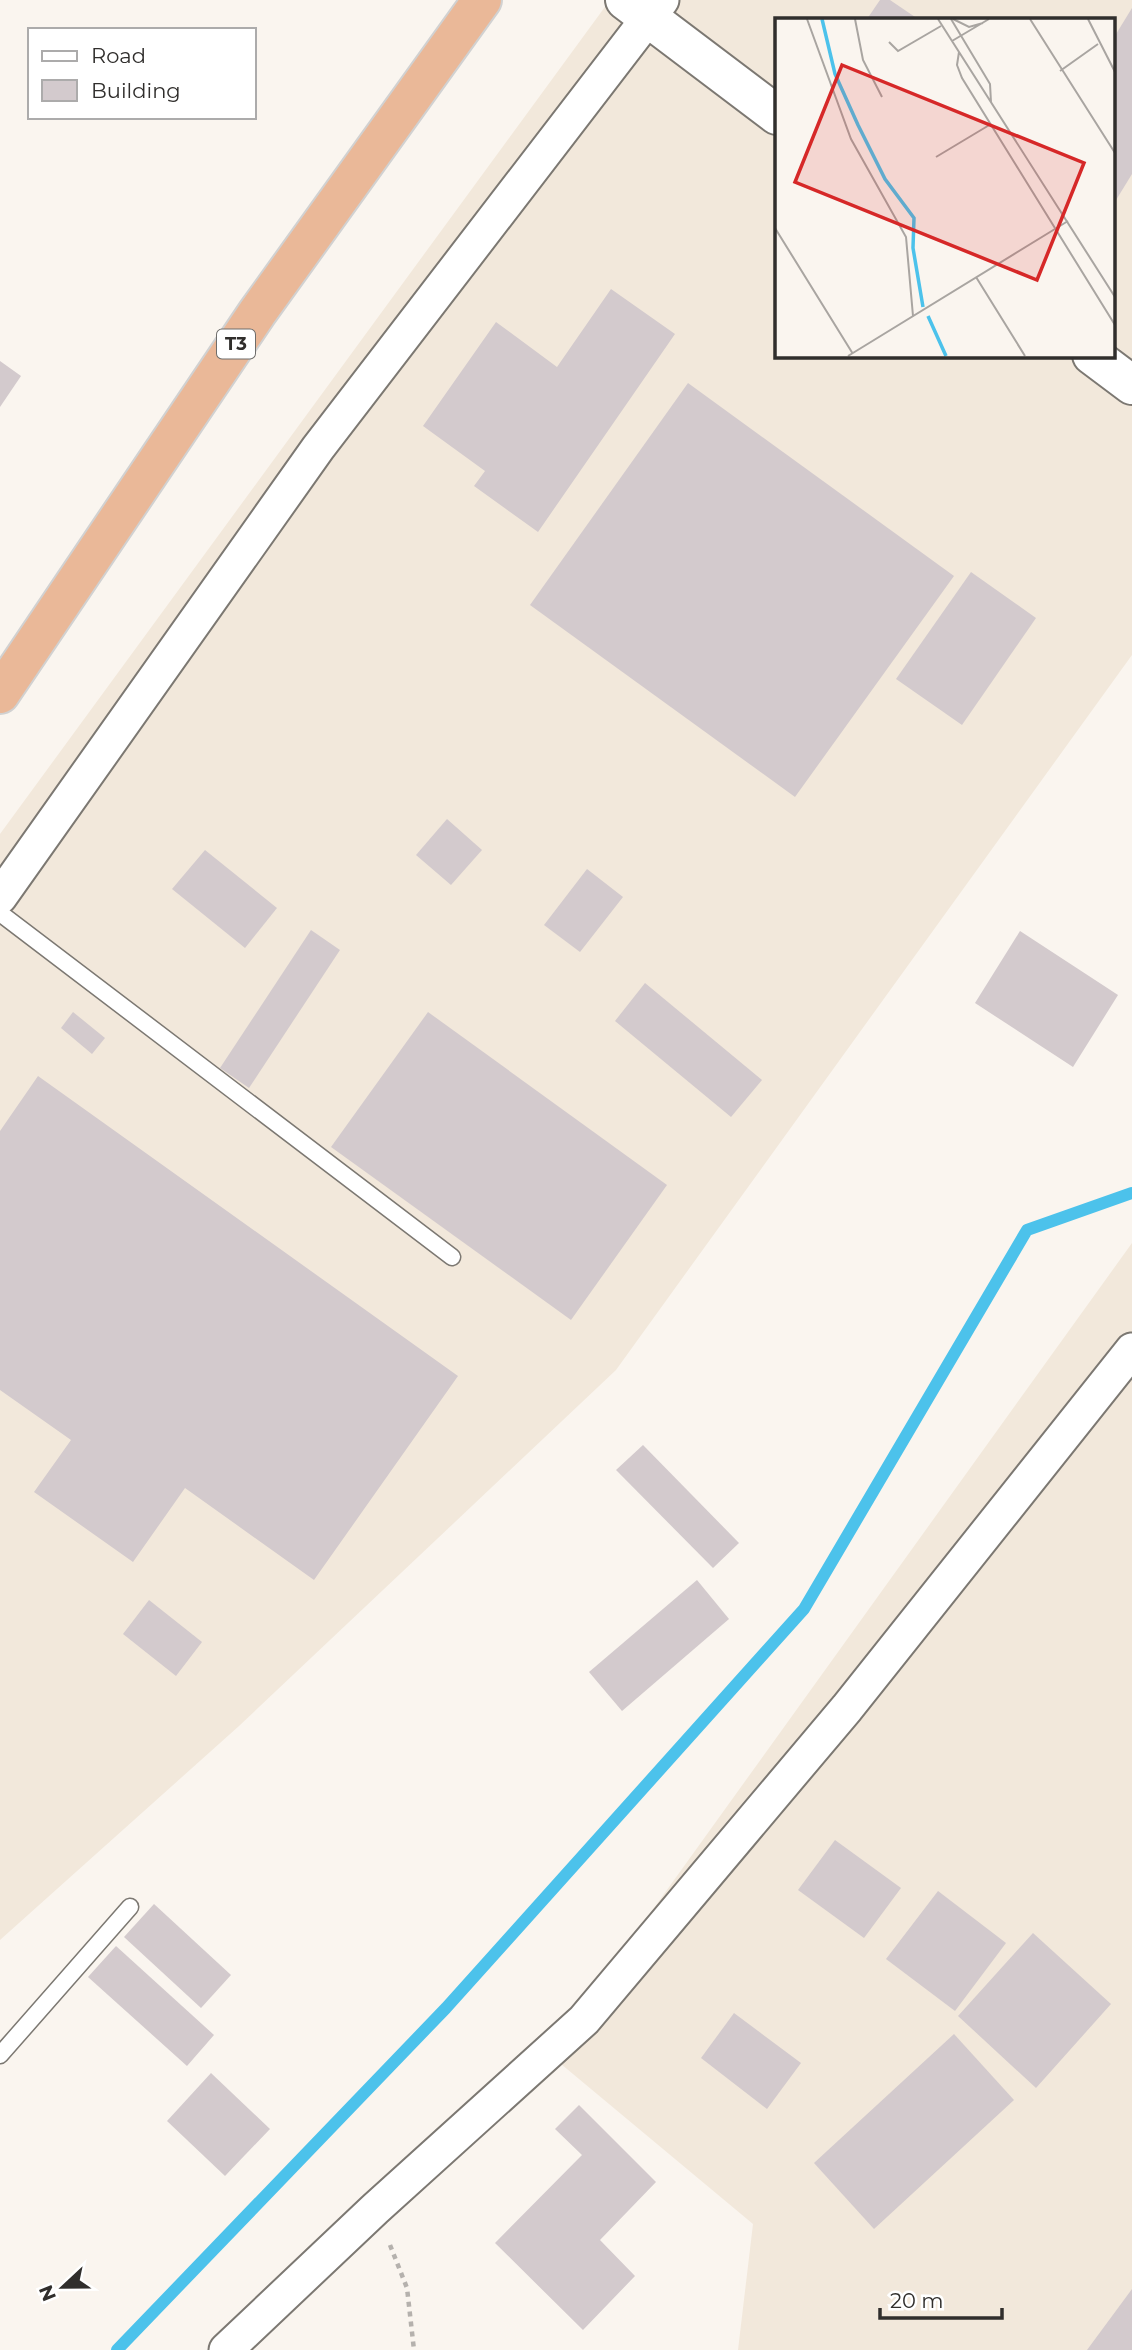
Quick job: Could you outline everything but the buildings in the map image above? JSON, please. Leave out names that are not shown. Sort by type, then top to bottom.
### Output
[{"type":"highway","name":"T3","points":[[0,694],[257,313],[482,0]]},
{"type":"street","points":[[0,897],[318,448],[645,6],[775,113]]},
{"type":"street","points":[[1095,357],[1132,385]]},
{"type":"street","points":[[226,2350],[375,2209],[584,2020],[847,1708],[1132,1350]]},
{"type":"lane","points":[[0,913],[452,1256]]},
{"type":"lane","points":[[0,2055],[130,1907]]},
{"type":"path","points":[[375,2209],[407,2288],[414,2350]]},
{"type":"shaded area","points":[[610,0],[1132,0],[1132,655],[616,1370],[239,1726],[0,1940],[0,834]]},
{"type":"shaded area","points":[[1132,1243],[1132,2350],[738,2350],[753,2224],[549,2054]]},
{"type":"waterway","points":[[117,2350],[446,2008],[804,1609],[1027,1230],[1132,1193]]}]
